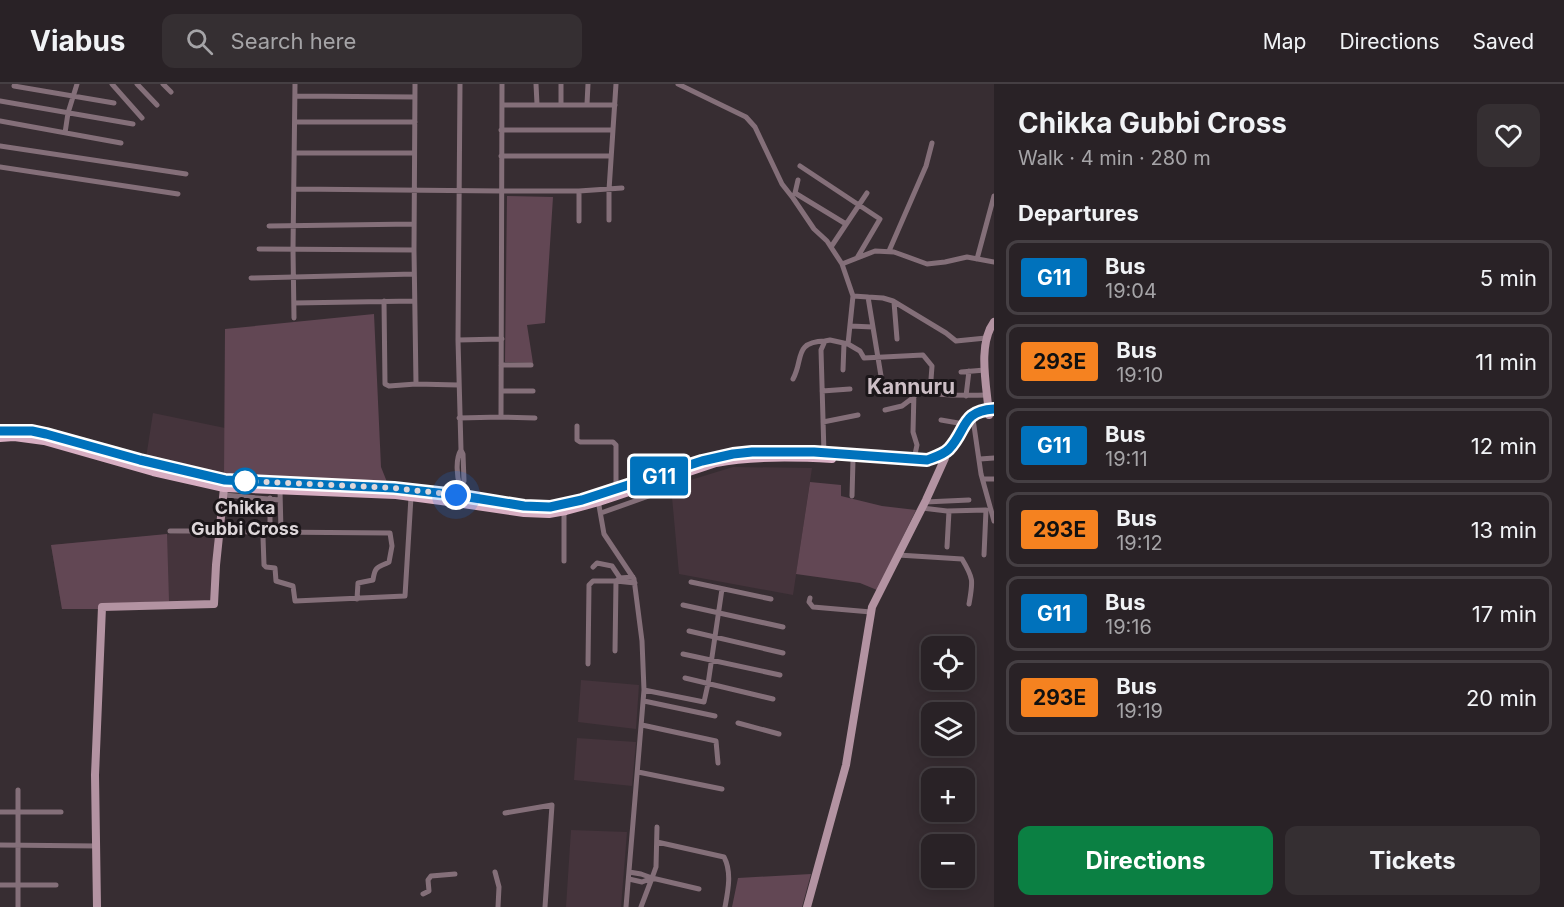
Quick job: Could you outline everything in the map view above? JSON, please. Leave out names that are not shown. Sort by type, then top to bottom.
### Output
[{"type":"main road","points":[[991,412],[985,370],[986,338],[994,322]]},
{"type":"main road","points":[[807,907],[846,765],[872,607],[923,505],[944,456],[972,415],[979,411],[991,412]]},
{"type":"main road","points":[[0,431],[32,431],[46,434],[140,460],[224,488],[394,488],[459,495],[524,506],[550,507],[598,499],[616,490],[733,454],[752,452],[927,464],[936,462],[957,445],[973,419],[991,412]]},
{"type":"main road","points":[[0,438],[44,441],[153,472],[224,488],[280,495],[411,497],[459,495],[524,513],[549,514],[564,512],[598,499],[731,460],[824,456],[853,460],[927,460],[944,456]]},
{"type":"main road","points":[[98,907],[96,738],[102,607],[214,604],[224,488]]},
{"type":"street","points":[[65,133],[68,113],[77,84]]},
{"type":"street","points":[[112,84],[142,118]]},
{"type":"street","points":[[137,84],[157,105]]},
{"type":"street","points":[[163,84],[171,92]]},
{"type":"street","points":[[294,318],[295,84]]},
{"type":"street","points":[[415,84],[416,384]]},
{"type":"street","points":[[459,495],[458,455],[461,450],[458,385],[460,84]]},
{"type":"street","points":[[501,417],[502,84]]},
{"type":"street","points":[[536,84],[537,104]]},
{"type":"street","points":[[561,84],[561,105]]},
{"type":"street","points":[[587,104],[588,84]]},
{"type":"street","points":[[609,220],[616,84]]},
{"type":"street","points":[[678,84],[746,117],[755,127],[782,184],[794,195],[846,224]]},
{"type":"street","points":[[14,86],[114,103]]},
{"type":"street","points":[[295,96],[415,97]]},
{"type":"street","points":[[0,101],[133,124]]},
{"type":"street","points":[[502,105],[615,105]]},
{"type":"street","points":[[0,121],[121,143]]},
{"type":"street","points":[[295,122],[415,122]]},
{"type":"street","points":[[501,130],[614,130]]},
{"type":"street","points":[[889,251],[926,166],[932,143]]},
{"type":"street","points":[[0,147],[186,174]]},
{"type":"street","points":[[295,153],[414,153]]},
{"type":"street","points":[[501,156],[611,156]]},
{"type":"street","points":[[800,166],[880,219],[858,258]]},
{"type":"street","points":[[0,167],[178,194]]},
{"type":"street","points":[[798,180],[794,195],[814,229],[827,241],[842,264],[853,296],[843,370]]},
{"type":"street","points":[[294,189],[579,191],[622,188]]},
{"type":"street","points":[[579,191],[579,221]]},
{"type":"street","points":[[831,247],[867,193]]},
{"type":"street","points":[[977,259],[994,196]]},
{"type":"street","points":[[269,226],[414,224]]},
{"type":"street","points":[[259,249],[414,250]]},
{"type":"street","points":[[842,264],[875,251],[894,252],[927,264],[967,257],[994,262]]},
{"type":"street","points":[[251,278],[414,274]]},
{"type":"street","points":[[853,296],[883,298],[894,302],[956,341],[986,338]]},
{"type":"street","points":[[868,297],[882,382],[885,385],[914,394],[987,395]]},
{"type":"street","points":[[384,301],[385,384],[389,386],[458,385]]},
{"type":"street","points":[[294,303],[414,301]]},
{"type":"street","points":[[894,302],[897,339]]},
{"type":"street","points":[[850,326],[873,327]]},
{"type":"street","points":[[458,340],[502,339]]},
{"type":"street","points":[[793,379],[802,349],[815,341],[830,340],[860,351],[864,358],[923,356],[932,366],[930,393]]},
{"type":"street","points":[[824,456],[821,350],[825,341]]},
{"type":"street","points":[[501,365],[531,365]]},
{"type":"street","points":[[961,372],[985,370]]},
{"type":"street","points":[[966,396],[969,371]]},
{"type":"street","points":[[822,391],[850,389]]},
{"type":"street","points":[[501,391],[533,391]]},
{"type":"street","points":[[885,410],[902,406],[914,394]]},
{"type":"street","points":[[914,394],[912,432],[917,445],[914,459]]},
{"type":"street","points":[[823,422],[858,415]]},
{"type":"street","points":[[459,418],[534,418]]},
{"type":"street","points":[[973,419],[983,479],[994,521]]},
{"type":"street","points":[[941,420],[964,424]]},
{"type":"street","points":[[577,426],[577,440],[580,442],[613,442],[616,446],[616,490]]},
{"type":"street","points":[[980,459],[994,458]]},
{"type":"street","points":[[852,496],[853,460]]},
{"type":"street","points":[[983,479],[994,479]]},
{"type":"street","points":[[601,513],[660,492]]},
{"type":"street","points":[[270,494],[268,533],[263,537],[264,565],[275,568],[276,581],[293,586],[295,601],[405,596],[411,497]]},
{"type":"street","points":[[280,495],[281,532]]},
{"type":"street","points":[[598,499],[604,534],[634,580],[642,641],[645,690],[626,907]]},
{"type":"street","points":[[923,505],[969,500]]},
{"type":"street","points":[[923,505],[949,511],[986,510],[984,555]]},
{"type":"street","points":[[947,547],[949,511]]},
{"type":"street","points":[[564,512],[564,561]]},
{"type":"street","points":[[170,531],[390,533],[392,546],[388,562],[375,569],[373,580],[358,583],[357,599]]},
{"type":"street","points":[[898,555],[962,559],[970,571],[973,582],[969,604]]},
{"type":"street","points":[[593,567],[597,563],[612,566],[618,580],[615,651]]},
{"type":"street","points":[[588,664],[589,585],[595,580],[634,580]]},
{"type":"street","points":[[691,582],[771,599]]},
{"type":"street","points":[[645,690],[704,702],[722,589]]},
{"type":"street","points":[[810,598],[810,605],[813,607],[871,612]]},
{"type":"street","points":[[683,606],[783,627]]},
{"type":"street","points":[[689,630],[783,653]]},
{"type":"street","points":[[683,654],[780,675]]},
{"type":"street","points":[[685,678],[773,699]]},
{"type":"street","points":[[644,701],[715,716]]},
{"type":"street","points":[[738,723],[779,734]]},
{"type":"street","points":[[642,725],[716,741],[718,763]]},
{"type":"street","points":[[638,772],[722,789]]},
{"type":"street","points":[[18,790],[18,907]]},
{"type":"street","points":[[505,813],[552,805],[545,907]]},
{"type":"street","points":[[0,812],[61,812]]},
{"type":"street","points":[[641,907],[656,867],[657,827]]},
{"type":"street","points":[[657,842],[724,857],[729,881],[725,907]]},
{"type":"street","points":[[0,845],[97,846]]},
{"type":"street","points":[[495,872],[499,887],[498,907]]},
{"type":"street","points":[[423,894],[429,891],[428,880],[431,876],[455,874]]},
{"type":"street","points":[[629,875],[642,882],[652,878],[699,889]]},
{"type":"street","points":[[0,885],[56,885]]},
{"type":"shaded area","points":[[507,196],[553,197],[545,323],[527,325],[533,363],[505,362]]},
{"type":"shaded area","points":[[374,314],[381,467],[387,482],[224,475],[225,329]]},
{"type":"shaded area","points":[[153,413],[225,428],[224,475],[146,458]]},
{"type":"shaded area","points":[[733,467],[812,468],[793,595],[679,574],[671,486]]},
{"type":"shaded area","points":[[810,482],[841,485],[841,496],[882,506],[916,510],[877,590],[860,583],[796,574]]},
{"type":"shaded area","points":[[215,530],[211,600],[100,604],[100,609],[62,609],[51,545]]},
{"type":"shaded area","points":[[167,534],[169,601],[100,604],[100,609],[62,609],[51,545]]},
{"type":"shaded area","points":[[581,680],[639,685],[636,729],[578,722]]},
{"type":"shaded area","points":[[577,738],[636,742],[632,786],[574,780]]},
{"type":"shaded area","points":[[571,830],[627,832],[621,907],[566,907]]},
{"type":"shaded area","points":[[811,874],[802,907],[732,907],[738,878]]},
{"type":"bus line","name":"G11","points":[[0,431],[32,431],[46,434],[225,480],[394,488],[524,506],[550,507],[597,496],[702,461],[733,454],[814,452],[927,460],[949,449],[965,422],[972,415],[979,411],[994,409]]},
{"type":"place","name":"Chikka Gubbi Cross","points":[[245,481]]},
{"type":"district","name":"Kannuru","points":[[911,386]]},
{"type":"route","points":[[245,481],[394,488],[456,495]]}]
